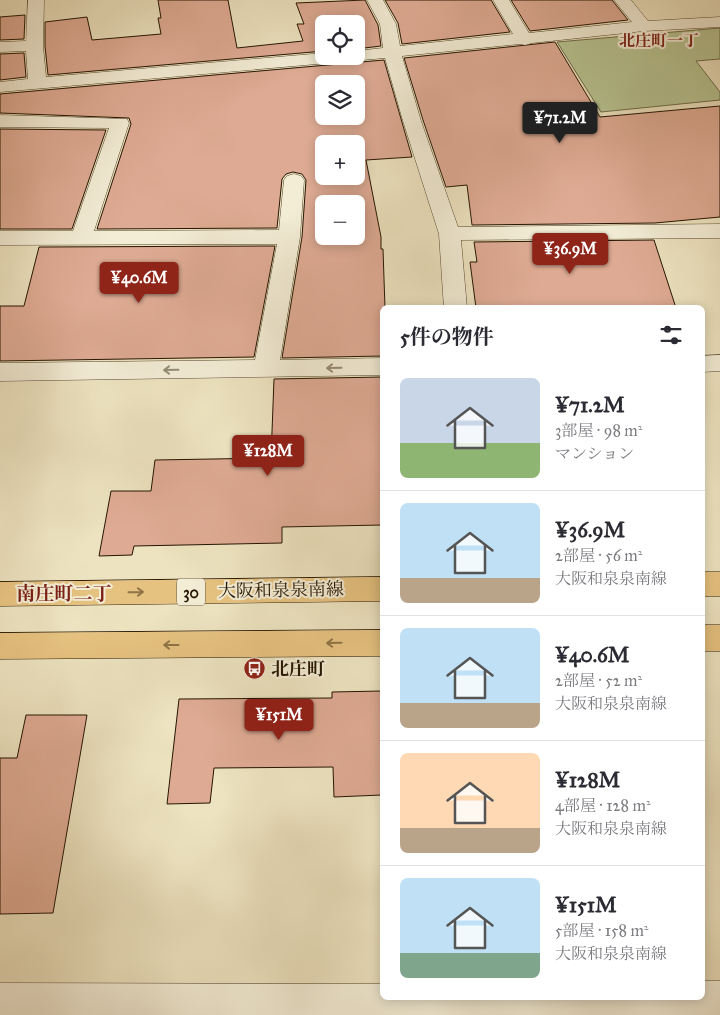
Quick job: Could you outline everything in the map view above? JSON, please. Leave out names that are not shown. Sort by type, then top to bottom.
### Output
[{"type":"main road","points":[[705,584],[720,584]]},
{"type":"main road","name":"大阪和泉泉南線","points":[[0,594],[380,589]]},
{"type":"main road","points":[[705,638],[720,638]]},
{"type":"main road","points":[[0,646],[380,643]]},
{"type":"street","points":[[36,0],[34,46],[38,85]]},
{"type":"street","points":[[375,0],[388,24],[392,52],[412,121],[450,234],[456,305]]},
{"type":"street","points":[[501,0],[525,40]]},
{"type":"street","points":[[622,0],[644,26]]},
{"type":"street","points":[[365,55],[525,40],[644,26],[720,22]]},
{"type":"street","points":[[0,46],[34,46]]},
{"type":"street","points":[[0,87],[315,59]]},
{"type":"street","points":[[0,122],[120,123],[82,236]]},
{"type":"street","points":[[266,369],[289,237],[294,180]]},
{"type":"street","points":[[450,234],[720,231]]},
{"type":"street","points":[[0,238],[82,236],[289,237]]},
{"type":"street","points":[[705,364],[720,363]]},
{"type":"street","points":[[0,372],[380,367]]},
{"type":"street","points":[[0,1002],[188,1009],[547,1005],[720,1000]]},
{"type":"green space","points":[[720,28],[720,59],[696,61],[720,92],[720,100],[601,112],[557,42]]},
{"type":"building","points":[[158,0],[228,0],[237,48],[303,41],[297,24],[304,24],[296,3],[365,0],[378,25],[381,46],[365,48],[365,15],[315,15],[315,52],[48,75],[45,22],[87,17],[92,40],[161,34],[158,18],[161,18]]},
{"type":"building","points":[[385,0],[491,0],[510,32],[402,44],[398,23]]},
{"type":"building","points":[[511,0],[612,0],[628,20],[530,31]]},
{"type":"building","points":[[25,15],[24,39],[0,40],[0,17]]},
{"type":"building","points":[[555,42],[600,117],[720,106],[720,217],[655,223],[472,225],[467,185],[446,187],[404,58]]},
{"type":"building","points":[[24,53],[26,77],[0,80],[0,54]]},
{"type":"building","points":[[384,60],[412,157],[366,160],[381,237],[381,249],[383,249],[385,305],[380,305],[380,356],[282,358],[302,237],[306,180],[302,174],[293,172],[286,174],[282,179],[277,228],[97,229],[131,124],[129,118],[0,113],[0,94],[328,65],[365,65],[365,62]]},
{"type":"building","points":[[0,129],[106,130],[72,229],[0,229]]},
{"type":"building","points":[[654,240],[675,305],[476,305],[470,262],[477,262],[474,242]]},
{"type":"building","points":[[275,246],[254,357],[0,361],[0,306],[24,306],[39,247]]},
{"type":"building","points":[[380,377],[380,525],[282,527],[282,543],[134,546],[132,555],[99,556],[111,491],[151,491],[155,460],[271,458],[274,379]]},
{"type":"building","points":[[380,691],[380,795],[334,797],[333,767],[214,768],[210,803],[167,804],[179,699],[332,698],[332,692]]},
{"type":"building","points":[[26,715],[87,715],[53,913],[0,914],[0,758],[17,758]]},
{"type":"place","name":"北庄町","points":[[255,669]]},
{"type":"district","name":"北庄町一丁","points":[[659,40]]},
{"type":"district","name":"南庄町二丁","points":[[64,593]]}]
